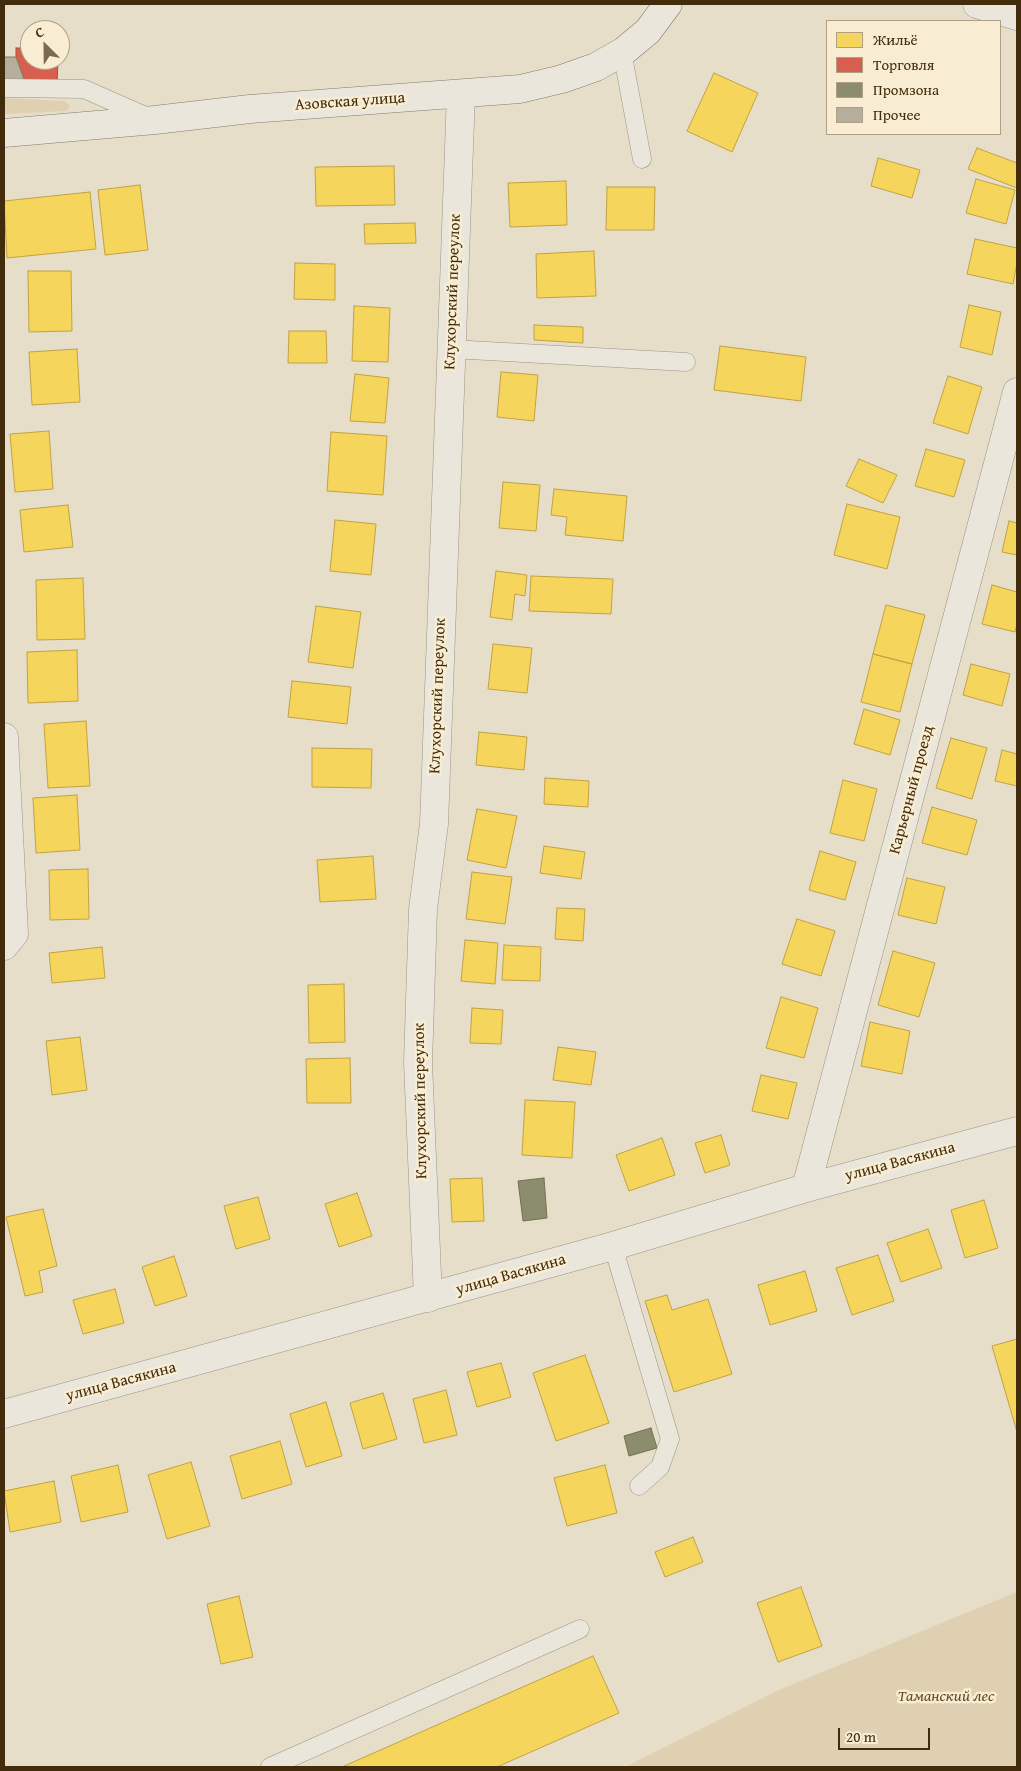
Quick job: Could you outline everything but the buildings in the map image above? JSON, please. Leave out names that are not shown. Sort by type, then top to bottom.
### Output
[{"type":"street","name":"Азовская улица","points":[[4,133],[155,120],[250,109],[520,88],[562,79],[596,67],[622,51],[648,31],[668,4]]},
{"type":"street","points":[[977,4],[1017,16]]},
{"type":"street","name":"Клухорский переулок","points":[[428,1298],[418,1062],[424,909],[434,824],[461,94]]},
{"type":"street","name":"Карьерный проезд","points":[[806,1188],[1017,392]]},
{"type":"street","points":[[4,737],[14,934],[4,946]]},
{"type":"street","name":"улица Васякина","points":[[4,1414],[428,1298],[613,1246],[806,1188],[1017,1131]]},
{"type":"lane","points":[[622,51],[642,159]]},
{"type":"lane","points":[[4,88],[84,89],[155,120]]},
{"type":"lane","points":[[451,349],[686,362]]},
{"type":"lane","points":[[613,1246],[670,1439],[660,1467],[639,1486]]},
{"type":"lane","points":[[270,1767],[580,1629]]},
{"type":"green space","points":[[4,98],[64,101],[70,105],[67,111],[4,114]]},
{"type":"green space","name":"Таманский лес","points":[[1017,1592],[1017,1767],[625,1767],[779,1690]]}]
